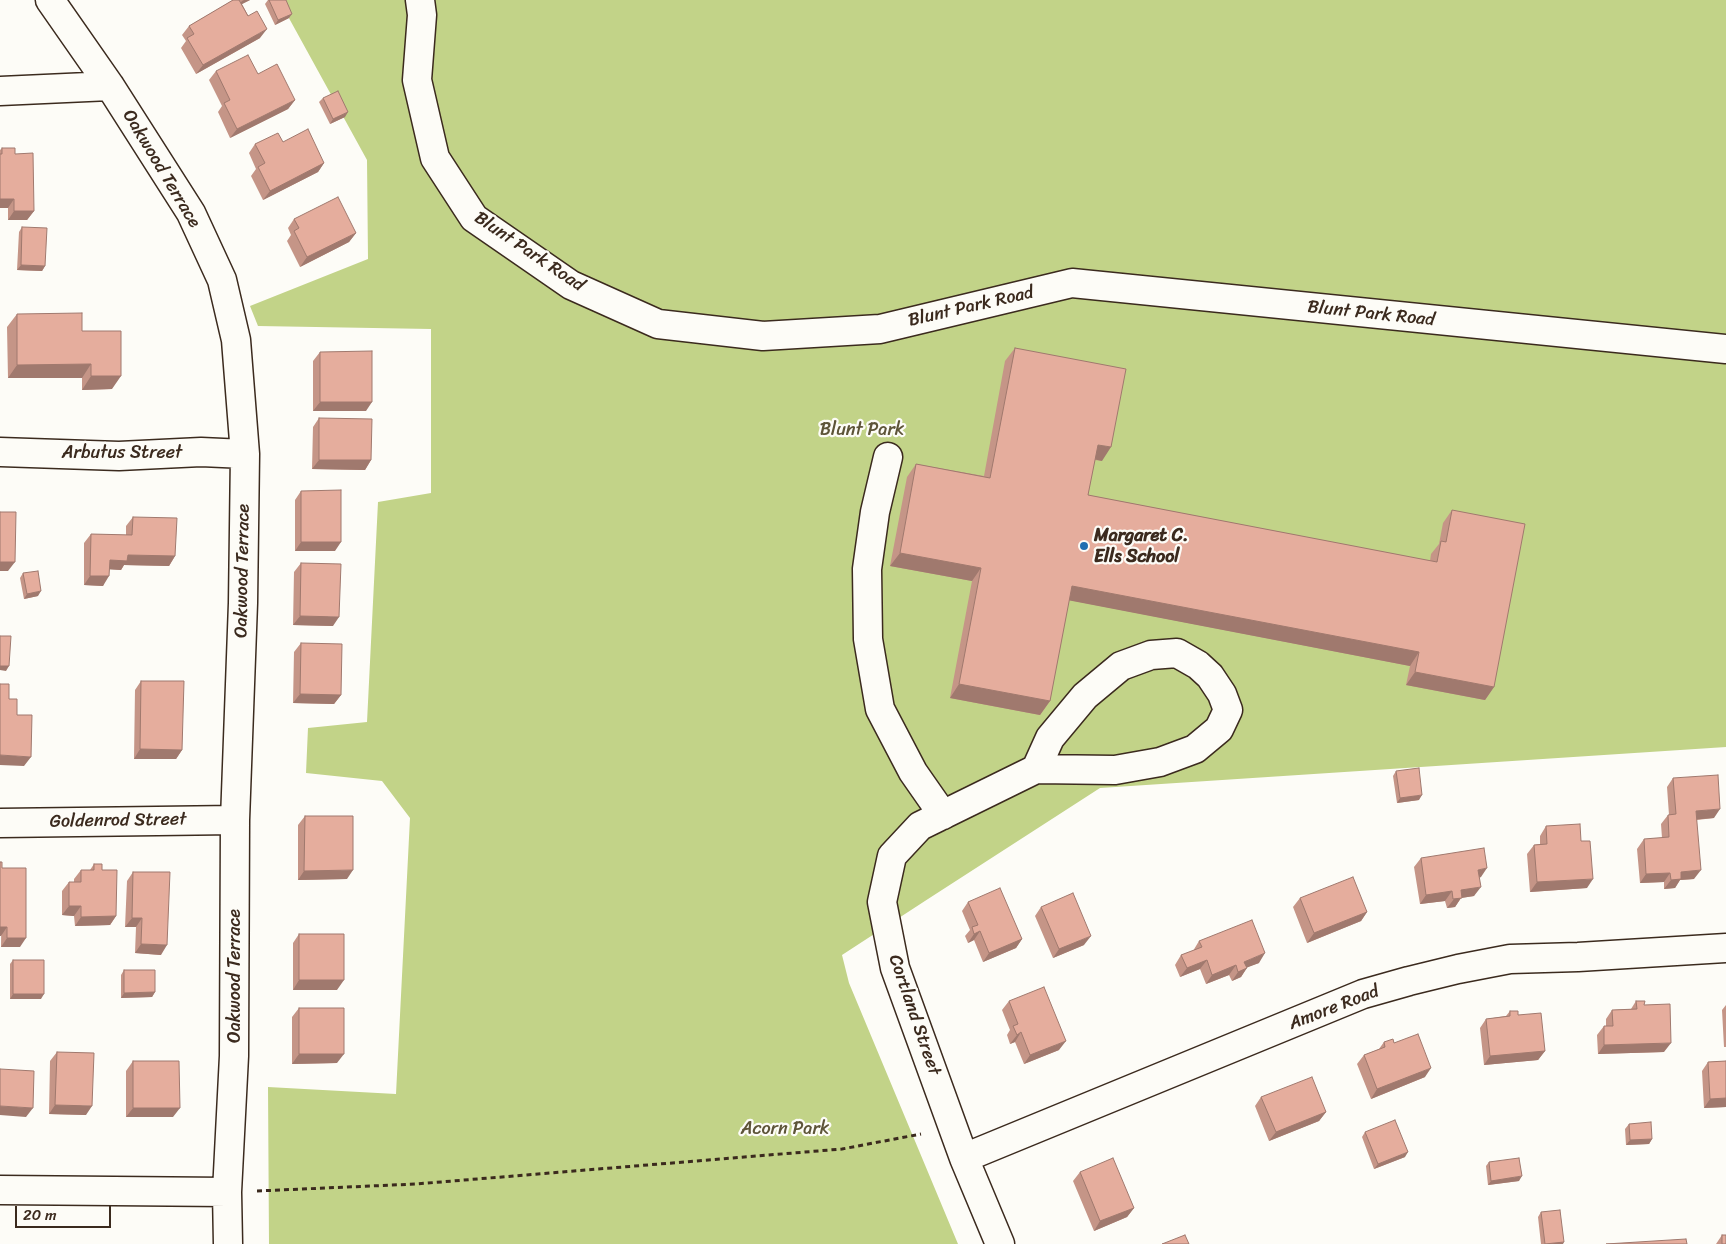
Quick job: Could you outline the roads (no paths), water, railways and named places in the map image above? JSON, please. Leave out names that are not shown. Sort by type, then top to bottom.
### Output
[{"type":"street","name":"Oakwood Terrace","points":[[50,0],[110,86],[191,212],[222,280],[236,340],[245,454],[243,603],[235,820],[234,1056],[227,1192],[228,1244]]},
{"type":"street","name":"Blunt Park Road","points":[[420,0],[422,15],[417,80],[435,158],[474,218],[571,285],[658,324],[763,336],[880,329],[1072,283],[1726,349]]},
{"type":"street","points":[[0,91],[110,86]]},
{"type":"street","name":"Arbutus Street","points":[[0,452],[119,456],[201,452],[245,454]]},
{"type":"street","points":[[888,457],[875,512],[867,568],[868,639],[880,709],[913,772],[943,815]]},
{"type":"street","name":"Cortland Street","points":[[1000,1244],[964,1158],[895,968],[882,902],[892,856],[920,826],[1036,769],[1115,770],[1160,762],[1195,749],[1219,728],[1228,710],[1222,694],[1210,676],[1198,664],[1177,653],[1151,655],[1121,666],[1085,696],[1050,738],[1036,769]]},
{"type":"street","name":"Goldenrod Street","points":[[0,823],[235,820]]},
{"type":"street","name":"Amore Road","points":[[964,1158],[1363,994],[1409,981],[1458,968],[1510,959],[1726,948]]},
{"type":"street","points":[[0,1190],[227,1192]]},
{"type":"place","name":"Margaret C. Ells School","points":[[1084,546]]},
{"type":"park label","name":"Blunt Park","points":[[862,430]]},
{"type":"park label","name":"Acorn Park","points":[[785,1129]]}]
